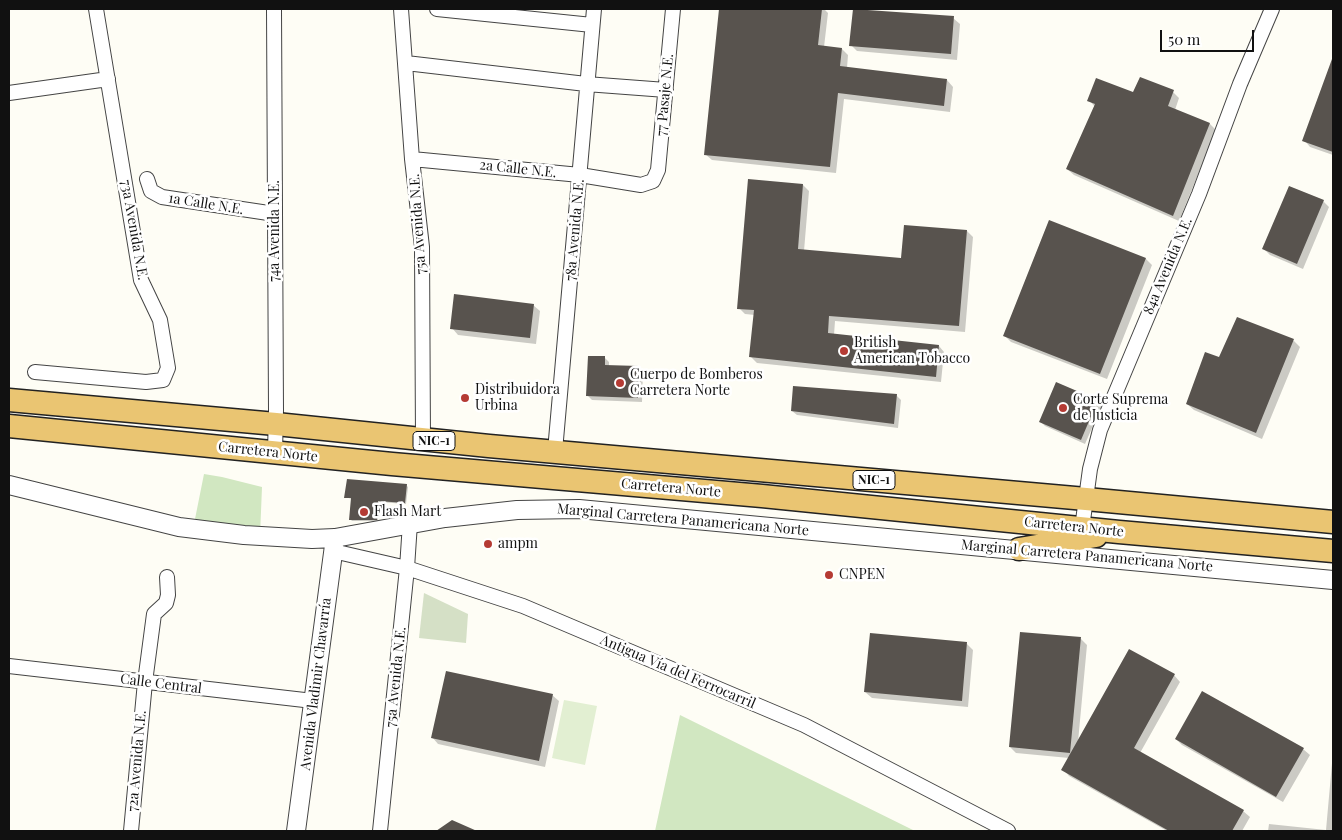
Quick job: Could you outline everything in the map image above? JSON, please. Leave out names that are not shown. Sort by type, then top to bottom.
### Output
[{"type":"highway","name":"Carretera Norte","points":[[9,400],[207,417],[423,440],[1333,522]]},
{"type":"highway","name":"Carretera Norte","points":[[9,426],[483,473],[762,496],[1119,532],[1333,551]]},
{"type":"highway","points":[[1019,549],[1119,532]]},
{"type":"street","name":"73a Avenida N.E.","points":[[35,372],[146,382],[163,380],[168,368],[160,320],[141,280],[96,9]]},
{"type":"street","name":"74a Avenida N.E.","points":[[274,9],[275,453]]},
{"type":"street","name":"75a Avenida N.E.","points":[[401,9],[412,159],[422,247],[423,440]]},
{"type":"street","points":[[437,9],[592,25]]},
{"type":"street","name":"78a Avenida N.E.","points":[[555,451],[594,9]]},
{"type":"street","name":"77 Pasaje N.E.","points":[[653,181],[658,170],[674,9]]},
{"type":"street","name":"84a Avenida N.E.","points":[[1082,528],[1090,469],[1100,430],[1272,9]]},
{"type":"street","points":[[406,62],[586,84],[666,90]]},
{"type":"street","points":[[9,92],[108,79]]},
{"type":"street","name":"2a Calle N.E.","points":[[412,159],[580,176],[641,185],[653,181]]},
{"type":"street","name":"1a Calle N.E.","points":[[147,179],[151,191],[162,197],[275,214]]},
{"type":"street","name":"Marginal Carretera Panamericana Norte","points":[[9,485],[184,528],[244,535],[312,539],[334,544],[410,523],[516,510],[579,509],[1333,580]]},
{"type":"street","name":"75a Avenida N.E.","points":[[380,831],[410,523]]},
{"type":"street","name":"Antigua Vía del Ferrocarril","points":[[334,544],[523,606],[804,725],[1008,831]]},
{"type":"street","name":"Avenida Vladimir Chavarría","points":[[296,831],[334,544]]},
{"type":"street","name":"72a Avenida N.E.","points":[[131,831],[145,682],[154,614],[166,603],[168,595],[167,577]]},
{"type":"street","name":"Calle Central","points":[[9,666],[313,701]]},
{"type":"green space","points":[[204,474],[262,487],[260,536],[193,529]]},
{"type":"green space","points":[[424,593],[468,614],[466,643],[419,638]]},
{"type":"green space","points":[[564,700],[597,706],[585,765],[552,758]]},
{"type":"green space","points":[[680,715],[915,831],[655,831]]},
{"type":"building","points":[[719,9],[822,9],[818,45],[842,48],[840,66],[947,79],[944,106],[838,93],[830,167],[704,155]]},
{"type":"building","points":[[853,9],[954,16],[951,54],[849,46]]},
{"type":"building","points":[[1333,60],[1333,152],[1302,141]]},
{"type":"building","points":[[1140,77],[1174,90],[1168,106],[1210,123],[1173,216],[1066,169],[1095,104],[1087,101],[1096,78],[1133,92]]},
{"type":"building","points":[[748,179],[803,184],[798,249],[901,258],[904,225],[967,230],[959,326],[829,316],[828,333],[939,345],[936,377],[749,357],[754,310],[737,309]]},
{"type":"building","points":[[1289,186],[1324,200],[1297,264],[1262,249]]},
{"type":"building","points":[[1049,220],[1146,258],[1100,374],[1003,336]]},
{"type":"building","points":[[454,294],[534,304],[530,338],[450,329]]},
{"type":"building","points":[[1237,317],[1294,339],[1256,433],[1186,404],[1205,352],[1219,357]]},
{"type":"building","points":[[588,356],[605,356],[605,365],[639,366],[638,398],[586,396]]},
{"type":"building","points":[[1056,382],[1098,400],[1081,440],[1039,422]]},
{"type":"building","points":[[793,386],[897,394],[894,424],[791,411]]},
{"type":"building","points":[[347,479],[407,484],[405,503],[378,501],[377,520],[349,520],[351,498],[344,498]]},
{"type":"building","points":[[1020,632],[1081,637],[1070,753],[1009,747]]},
{"type":"building","points":[[870,633],[967,642],[962,701],[864,692]]},
{"type":"building","points":[[1129,649],[1175,674],[1134,748],[1244,810],[1232,831],[1169,831],[1061,770]]},
{"type":"building","points":[[446,671],[553,694],[539,761],[431,738]]},
{"type":"building","points":[[1202,691],[1304,748],[1276,797],[1175,739]]},
{"type":"building","points":[[452,820],[477,831],[436,831]]},
{"type":"place","name":"British American Tobacco","points":[[844,351]]},
{"type":"place","name":"Cuerpo de Bomberos Carretera Norte","points":[[620,383]]},
{"type":"place","name":"Distribuidora Urbina","points":[[465,398]]},
{"type":"place","name":"Corte Suprema de Justicia","points":[[1063,408]]},
{"type":"place","name":"Flash Mart","points":[[364,512]]},
{"type":"place","name":"ampm","points":[[488,544]]},
{"type":"place","name":"CNPEN","points":[[829,575]]}]
